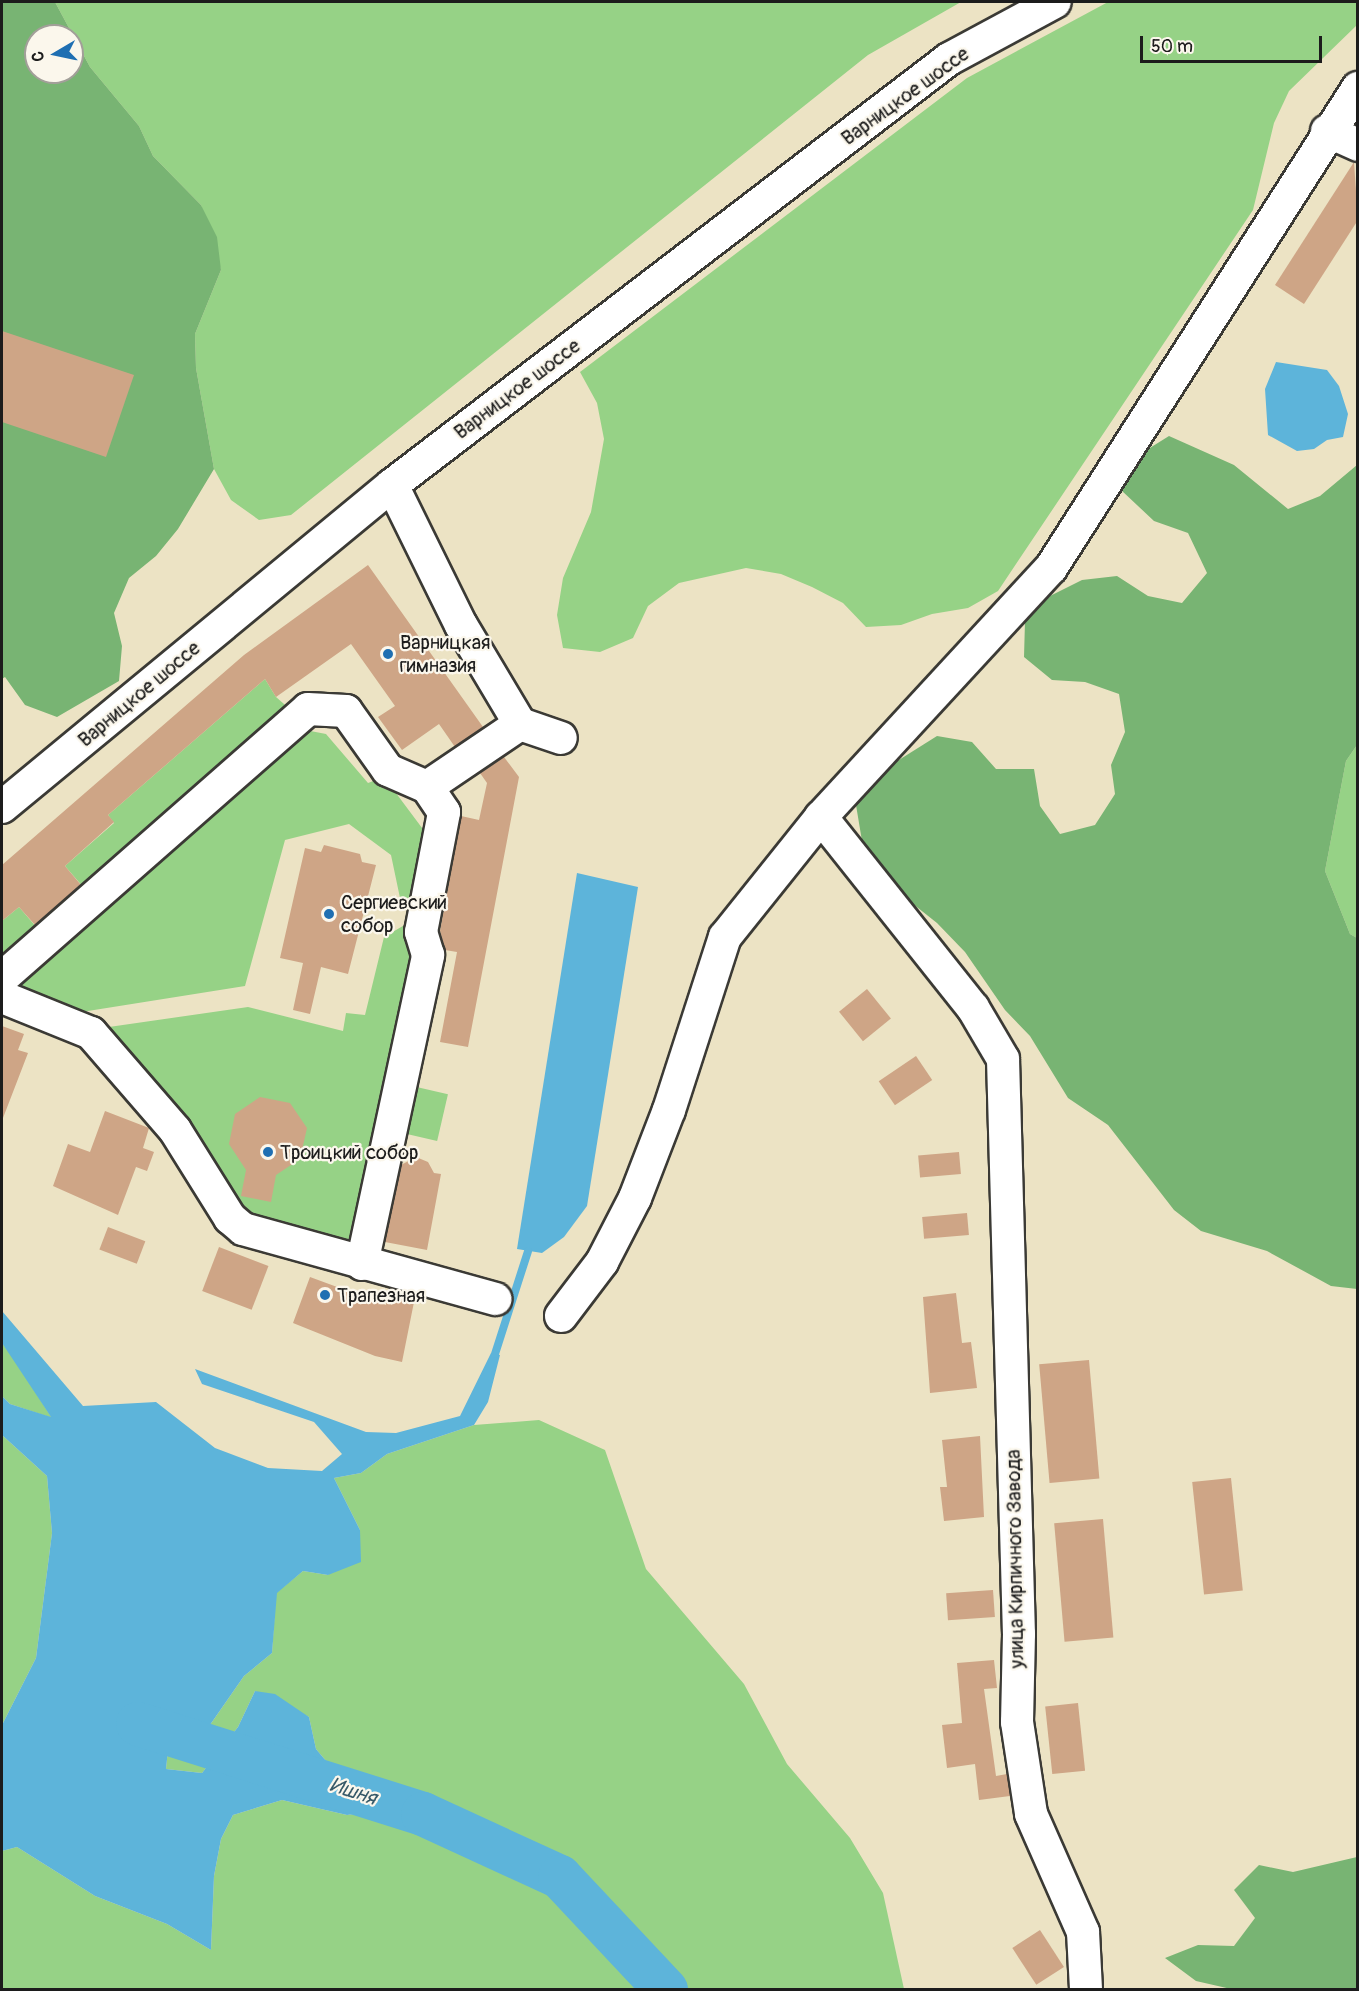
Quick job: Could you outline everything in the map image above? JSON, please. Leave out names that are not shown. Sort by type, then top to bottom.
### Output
[{"type":"street","name":"Варницкое шоссе","points":[[2,807],[392,485],[949,59],[1055,2]]},
{"type":"street","points":[[561,1316],[607,1254],[635,1198],[669,1110],[725,937],[821,817],[1051,568],[1327,131],[1358,88]]},
{"type":"street","points":[[1327,131],[1358,145]]},
{"type":"street","points":[[392,485],[461,625],[520,724],[561,738]]},
{"type":"street","points":[[2,978],[308,709],[346,711],[388,770],[427,787],[444,812],[421,932],[428,955],[362,1264]]},
{"type":"street","points":[[427,787],[520,724]]},
{"type":"street","name":"улица Кирпичного Завода","points":[[821,817],[974,1008],[1003,1059],[1002,1118],[1019,1634],[1017,1722],[1031,1814],[1083,1932],[1086,1989]]},
{"type":"street","points":[[2,997],[91,1033],[175,1130],[230,1218],[243,1229],[362,1264],[495,1299]]},
{"type":"green space","points":[[2,2],[55,2],[67,24],[24,24],[24,84],[84,84],[84,56],[90,67],[139,126],[153,156],[201,205],[217,237],[221,270],[195,334],[196,368],[214,469],[178,529],[156,556],[129,578],[114,613],[122,646],[119,681],[57,717],[25,705],[5,677],[2,679]]},
{"type":"green space","points":[[55,2],[961,2],[868,55],[291,515],[259,520],[231,500],[214,469],[196,368],[195,334],[221,270],[201,205],[153,156],[139,126],[90,67],[84,56],[84,24],[67,24]]},
{"type":"green space","points":[[1108,2],[1357,2],[1357,25],[1289,91],[1274,123],[1253,210],[998,591],[968,608],[932,614],[901,625],[866,627],[843,603],[812,587],[781,574],[746,568],[679,583],[648,606],[633,638],[600,652],[563,648],[557,615],[563,578],[591,512],[604,439],[597,403],[580,372],[967,78]]},
{"type":"green space","points":[[1169,436],[1234,465],[1288,509],[1320,496],[1357,465],[1357,745],[1346,761],[1325,871],[1350,934],[1357,938],[1357,1289],[1331,1286],[1267,1251],[1201,1231],[1174,1210],[1108,1125],[1068,1098],[1030,1036],[1005,1010],[965,952],[937,923],[908,900],[862,841],[856,805],[875,775],[937,736],[972,742],[996,769],[1034,769],[1040,806],[1060,834],[1095,825],[1115,794],[1111,765],[1125,732],[1119,694],[1085,682],[1052,680],[1024,657],[1025,621],[1050,596],[1082,580],[1117,576],[1148,596],[1182,603],[1207,573],[1188,533],[1154,521],[1121,490],[1137,456]]},
{"type":"green space","points":[[265,679],[276,697],[292,711],[2,966],[2,921],[19,907],[38,929],[84,888],[65,866],[114,823],[108,815]]},
{"type":"green space","points":[[300,729],[326,734],[368,783],[384,777],[431,840],[419,907],[400,898],[391,855],[349,824],[285,840],[245,986],[69,1014],[17,989]]},
{"type":"green space","points":[[1357,745],[1357,938],[1350,934],[1325,871],[1346,761]]},
{"type":"green space","points":[[408,923],[419,952],[355,1254],[243,1225],[95,1029],[248,1007],[343,1031],[346,1013],[365,1015],[384,937]]},
{"type":"green space","points":[[408,1085],[448,1094],[437,1141],[397,1132]]},
{"type":"green space","points":[[2,1343],[52,1418],[10,1404],[2,1396]]},
{"type":"green space","points":[[539,1420],[605,1450],[646,1569],[744,1684],[787,1764],[850,1838],[883,1893],[904,1989],[2,1989],[2,1851],[17,1847],[95,1896],[167,1924],[211,1950],[214,1876],[221,1839],[233,1815],[282,1800],[347,1815],[362,1813],[394,1825],[422,1814],[402,1800],[374,1805],[348,1787],[316,1749],[309,1717],[255,1691],[238,1727],[202,1773],[166,1769],[168,1749],[203,1735],[244,1676],[272,1653],[276,1593],[303,1571],[328,1575],[360,1530],[334,1478],[361,1473],[387,1454],[474,1425]]},
{"type":"green space","points":[[2,1435],[47,1476],[52,1533],[36,1658],[2,1725]]},
{"type":"green space","points":[[1357,1857],[1357,1989],[1231,1989],[1196,1981],[1165,1958],[1198,1945],[1234,1946],[1255,1918],[1234,1890],[1259,1865],[1293,1872]]},
{"type":"water","points":[[1276,362],[1327,370],[1339,386],[1348,414],[1343,437],[1327,440],[1314,449],[1297,451],[1268,435],[1265,389]]},
{"type":"water","points":[[577,873],[638,887],[587,1206],[564,1237],[542,1253],[517,1249]]},
{"type":"water","points":[[2,1311],[83,1406],[156,1402],[215,1448],[268,1468],[322,1471],[342,1454],[314,1422],[202,1384],[195,1369],[366,1432],[396,1433],[460,1416],[491,1353],[500,1355],[488,1402],[474,1425],[387,1454],[361,1473],[334,1478],[360,1530],[361,1562],[328,1575],[303,1571],[277,1593],[272,1653],[244,1676],[203,1735],[184,1751],[168,1750],[166,1769],[202,1773],[238,1727],[255,1691],[275,1694],[309,1717],[316,1749],[348,1787],[374,1805],[402,1800],[423,1814],[394,1825],[362,1813],[347,1815],[282,1800],[233,1815],[221,1839],[214,1876],[211,1950],[167,1924],[95,1896],[17,1847],[2,1851],[2,1725],[36,1658],[52,1533],[47,1476],[2,1435],[2,1396],[10,1404],[51,1417],[2,1343]]},
{"type":"building","points":[[1354,162],[1358,220],[1304,304],[1275,285]]},
{"type":"building","points":[[2,331],[134,375],[106,457],[2,422]]},
{"type":"building","points":[[368,565],[483,727],[455,747],[439,724],[402,750],[378,717],[395,706],[351,644],[276,697],[265,679],[108,815],[114,822],[65,866],[81,885],[35,925],[19,907],[2,921],[2,865],[244,655]]},
{"type":"building","points":[[504,757],[519,777],[468,1047],[440,1042],[457,952],[445,950],[440,931],[461,816],[479,820],[487,783],[480,773]]},
{"type":"building","name":"Сергиевский собор","points":[[324,845],[360,854],[362,862],[376,865],[348,974],[321,967],[310,1014],[293,1010],[303,963],[280,958],[305,848],[321,852]]},
{"type":"building","points":[[867,989],[891,1019],[863,1041],[839,1012]]},
{"type":"building","points":[[2,1026],[24,1034],[18,1050],[28,1053],[3,1118]]},
{"type":"building","points":[[916,1056],[932,1080],[895,1105],[879,1081]]},
{"type":"building","name":"Троицкий собор","points":[[260,1097],[290,1103],[307,1128],[300,1159],[276,1175],[271,1202],[241,1196],[246,1170],[229,1144],[235,1114]]},
{"type":"building","points":[[105,1111],[149,1128],[143,1148],[154,1152],[147,1171],[136,1167],[118,1215],[53,1186],[68,1144],[90,1152]]},
{"type":"building","points":[[959,1152],[961,1174],[920,1177],[918,1156]]},
{"type":"building","points":[[416,1157],[428,1162],[434,1173],[441,1174],[427,1250],[385,1242],[401,1165]]},
{"type":"building","points":[[967,1213],[969,1235],[924,1239],[922,1217]]},
{"type":"building","points":[[108,1227],[145,1241],[137,1264],[99,1249]]},
{"type":"building","points":[[219,1247],[268,1266],[252,1310],[202,1291]]},
{"type":"building","points":[[310,1277],[386,1305],[387,1296],[414,1302],[402,1362],[375,1356],[293,1323]]},
{"type":"building","points":[[956,1293],[962,1343],[971,1342],[977,1388],[930,1393],[923,1297]]},
{"type":"building","points":[[1089,1360],[1099,1479],[1050,1483],[1039,1364]]},
{"type":"building","points":[[980,1436],[984,1517],[944,1521],[940,1487],[947,1487],[942,1440]]},
{"type":"building","points":[[1231,1478],[1243,1590],[1204,1594],[1192,1482]]},
{"type":"building","points":[[1103,1519],[1113,1638],[1065,1642],[1054,1523]]},
{"type":"building","points":[[993,1590],[995,1617],[948,1620],[946,1593]]},
{"type":"building","points":[[994,1660],[997,1688],[984,1689],[996,1776],[1007,1774],[1010,1796],[979,1800],[975,1764],[947,1768],[942,1725],[962,1723],[957,1663]]},
{"type":"building","points":[[1078,1703],[1085,1771],[1052,1774],[1045,1706]]},
{"type":"building","points":[[1040,1930],[1064,1967],[1036,1985],[1012,1948]]},
{"type":"waterway","points":[[495,1354],[528,1251]]},
{"type":"waterway","name":"Ишня","points":[[138,1724],[423,1814],[560,1877],[666,1990]]},
{"type":"place","name":"Варницкая гимназия","points":[[388,654]]},
{"type":"place","name":"Сергиевский собор","points":[[329,914]]},
{"type":"place","name":"Троицкий собор","points":[[268,1152]]},
{"type":"place","name":"Трапезная","points":[[325,1295]]}]
